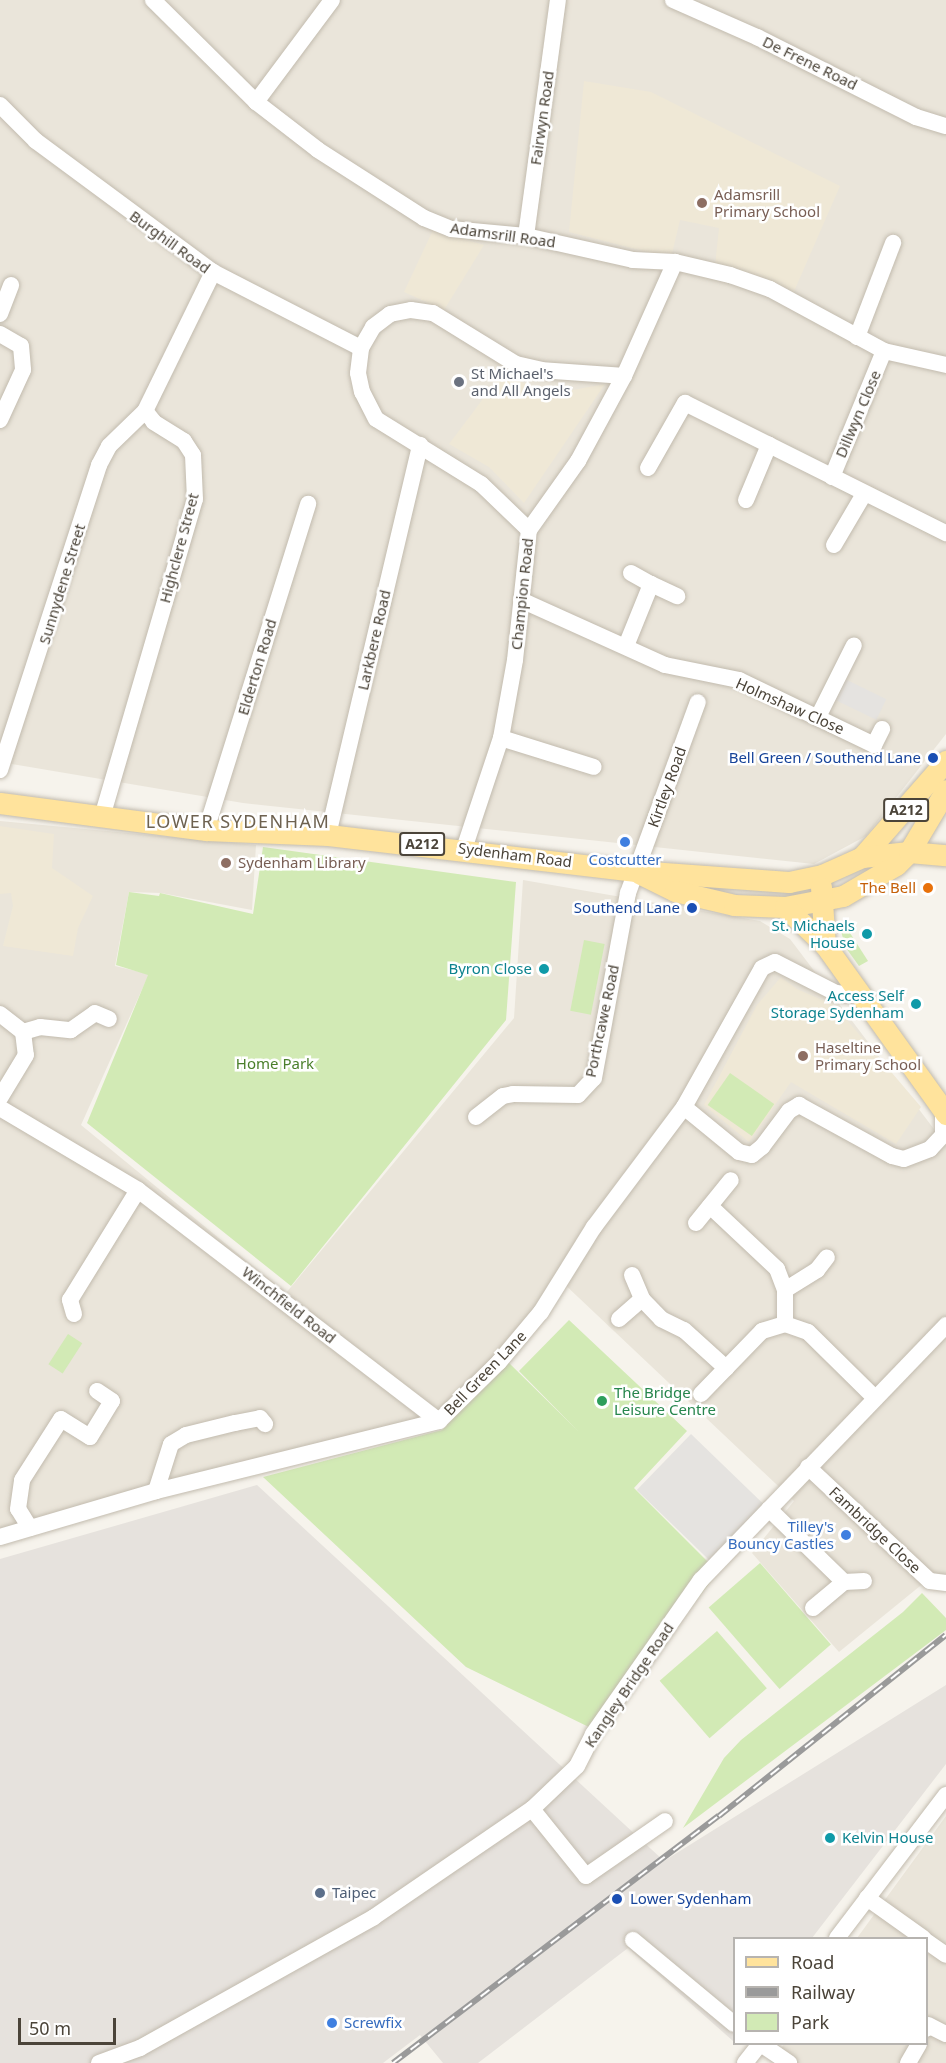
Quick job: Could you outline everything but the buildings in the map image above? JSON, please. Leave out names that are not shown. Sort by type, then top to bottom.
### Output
[{"type":"main road","name":"A212","points":[[816,876],[862,857],[946,761]]},
{"type":"main road","name":"Sydenham Road","points":[[636,871],[675,891],[734,905],[785,907],[820,901],[862,888],[909,852],[946,790]]},
{"type":"main road","name":"Sydenham Road","points":[[0,803],[206,830],[328,834],[636,871],[675,871],[759,881],[816,876]]},
{"type":"main road","points":[[862,857],[909,852],[946,855]]},
{"type":"main road","points":[[816,876],[825,945]]},
{"type":"main road","points":[[785,907],[825,945],[945,1113]]},
{"type":"street","name":"Adamsrill Road","points":[[153,0],[256,102],[318,150],[424,218],[451,229],[526,236],[633,260],[675,262],[770,289],[884,351],[946,366]]},
{"type":"street","points":[[256,102],[332,0]]},
{"type":"street","name":"Fairwyn Road","points":[[526,236],[558,0]]},
{"type":"street","name":"De Frene Road","points":[[673,0],[757,37],[916,117],[946,126]]},
{"type":"street","name":"Burghill Road","points":[[0,105],[36,141],[213,272],[361,348]]},
{"type":"street","points":[[856,337],[892,243]]},
{"type":"street","name":"Champion Road","points":[[464,849],[501,738],[529,530],[578,461],[624,376],[675,262]]},
{"type":"street","points":[[145,411],[213,272]]},
{"type":"street","points":[[0,315],[11,285]]},
{"type":"street","points":[[529,530],[482,484],[420,445],[397,435],[376,419],[362,392],[358,373],[361,348],[373,327],[390,314],[411,310],[433,313],[516,364],[541,370],[624,376]]},
{"type":"street","points":[[0,334],[21,346],[23,370],[0,420]]},
{"type":"street","name":"Dillwyn Close","points":[[832,477],[884,351]]},
{"type":"street","name":"Dillwyn Close","points":[[648,468],[685,403],[946,533]]},
{"type":"street","name":"Sunnydene Street","points":[[0,770],[99,465],[109,446],[145,411]]},
{"type":"street","name":"Highclere Street","points":[[102,817],[195,499],[193,455],[184,441],[154,422],[145,411]]},
{"type":"street","name":"Larkbere Road","points":[[328,834],[420,445]]},
{"type":"street","points":[[746,500],[769,445]]},
{"type":"street","points":[[834,545],[864,494]]},
{"type":"street","name":"Elderton Road","points":[[206,830],[308,504]]},
{"type":"street","points":[[632,573],[676,596]]},
{"type":"street","points":[[626,646],[651,584]]},
{"type":"street","name":"Holmshaw Close","points":[[521,600],[665,665],[739,680],[874,745],[882,729]]},
{"type":"street","points":[[818,717],[854,645]]},
{"type":"street","name":"Kirtley Road","points":[[636,871],[699,702]]},
{"type":"street","points":[[501,738],[594,767]]},
{"type":"street","name":"Porthcawe Road","points":[[476,1117],[503,1096],[566,1098],[587,1089],[594,1078],[628,893],[636,871]]},
{"type":"street","name":"Bell Green Lane","points":[[0,1537],[156,1491],[439,1420],[499,1362],[542,1312],[594,1227],[684,1107],[769,962],[844,996],[861,996]]},
{"type":"street","points":[[23,1032],[40,1027],[77,1029],[95,1012],[109,1019]]},
{"type":"street","points":[[0,1014],[23,1032],[26,1054],[0,1098]]},
{"type":"street","points":[[684,1107],[740,1152],[752,1155],[762,1148],[789,1111],[799,1106],[892,1156],[904,1158],[930,1149],[943,1135],[945,1113]]},
{"type":"street","name":"Winchfield Road","points":[[0,1108],[138,1190],[439,1420]]},
{"type":"street","points":[[696,1223],[731,1180]]},
{"type":"street","points":[[74,1314],[70,1300],[138,1190]]},
{"type":"street","points":[[710,1206],[777,1269],[785,1290],[785,1324]]},
{"type":"street","points":[[785,1290],[817,1270],[827,1257]]},
{"type":"street","points":[[632,1275],[642,1299],[661,1319],[684,1330],[726,1368]]},
{"type":"street","points":[[619,1319],[642,1299]]},
{"type":"street","points":[[701,1394],[762,1331],[785,1324],[808,1332],[874,1397]]},
{"type":"street","name":"Kangley Bridge Road","points":[[99,2063],[140,2048],[374,1917],[532,1809],[577,1766],[593,1734],[701,1580],[874,1397],[946,1325]]},
{"type":"street","points":[[30,1528],[18,1509],[22,1480],[61,1419],[90,1437],[112,1401],[97,1391]]},
{"type":"street","points":[[156,1491],[171,1444],[186,1435],[235,1423],[260,1418],[266,1424]]},
{"type":"street","name":"Fambridge Close","points":[[808,1467],[930,1581],[946,1583]]},
{"type":"street","points":[[769,1509],[844,1582]]},
{"type":"street","points":[[813,1608],[844,1582],[864,1581]]},
{"type":"street","points":[[838,1937],[946,1795]]},
{"type":"street","points":[[532,1809],[586,1876],[664,1821]]},
{"type":"street","points":[[867,1898],[921,1937]]},
{"type":"street","points":[[633,1940],[733,2022]]},
{"type":"street","points":[[928,1942],[946,1955]]},
{"type":"street","points":[[928,2026],[946,2034]]},
{"type":"street","points":[[746,2063],[759,2045]]},
{"type":"street","points":[[763,2045],[789,2063]]},
{"type":"street","points":[[908,2063],[918,2045]]},
{"type":"shaded area","points":[[0,0],[946,0],[946,734],[866,836],[814,864],[243,803],[0,762]]},
{"type":"shaded area","name":"Adamsrill Primary School","points":[[584,81],[651,92],[840,186],[792,296],[715,266],[719,228],[680,220],[671,258],[569,232]]},
{"type":"shaded area","points":[[433,230],[484,245],[444,310],[404,292]]},
{"type":"shaded area","points":[[501,375],[542,389],[573,390],[605,384],[524,503],[489,467],[449,444]]},
{"type":"shaded area","points":[[845,679],[886,699],[876,720],[835,700]]},
{"type":"shaded area","points":[[0,821],[256,845],[252,910],[161,893],[129,892],[115,966],[149,974],[81,1125],[286,1293],[514,1018],[523,880],[760,921],[790,939],[946,1145],[946,1575],[925,1582],[839,1652],[752,1553],[794,1501],[560,1280],[488,1368],[430,1416],[0,1531]]},
{"type":"shaded area","points":[[0,826],[54,834],[52,868],[93,896],[78,928],[73,956],[3,946],[13,906],[11,893],[0,894]]},
{"type":"shaded area","name":"Haseltine Primary School","points":[[781,977],[797,989],[843,1009],[841,1013],[921,1107],[896,1144],[791,1082],[749,1142],[704,1105],[757,1005]]},
{"type":"shaded area","points":[[691,1434],[772,1512],[717,1568],[637,1490]]},
{"type":"shaded area","points":[[257,1485],[664,1861],[946,1685],[946,1764],[813,1937],[733,1937],[733,2041],[628,1948],[478,2063],[443,2063],[420,2035],[383,2063],[0,2063],[0,1559]]},
{"type":"shaded area","points":[[946,1816],[946,2063],[773,2063],[783,2045],[928,2045],[928,1937],[858,1937]]},
{"type":"green space","name":"Home Park","points":[[263,847],[516,882],[506,1020],[291,1286],[87,1123],[148,975],[116,965],[129,892],[159,896],[160,893],[253,914]]},
{"type":"green space","points":[[843,922],[868,961],[859,966],[846,948],[839,925]]},
{"type":"green space","points":[[584,940],[605,944],[591,1015],[570,1011]]},
{"type":"green space","points":[[730,1073],[774,1104],[752,1136],[708,1105]]},
{"type":"green space","points":[[569,1320],[687,1431],[634,1488],[718,1572],[597,1731],[466,1667],[263,1477],[442,1430],[508,1362],[578,1431],[519,1371]]},
{"type":"green space","points":[[68,1334],[82,1343],[63,1373],[48,1364]]},
{"type":"green space","points":[[760,1563],[831,1645],[780,1689],[709,1608]]},
{"type":"green space","points":[[922,1593],[946,1618],[946,1630],[683,1828],[724,1758],[741,1740],[903,1612]]},
{"type":"green space","points":[[717,1631],[767,1688],[710,1738],[660,1681]]},
{"type":"railway","points":[[393,2063],[719,1816],[946,1635]]},
{"type":"place","name":"Adamsrill Primary School","points":[[702,203]]},
{"type":"place","name":"St Michael's and All Angels","points":[[459,382]]},
{"type":"place","name":"Bell Green / Southend Lane","points":[[933,758]]},
{"type":"place","name":"Costcutter","points":[[625,842]]},
{"type":"place","name":"Sydenham Library","points":[[226,863]]},
{"type":"place","name":"The Bell","points":[[928,888]]},
{"type":"place","name":"Southend Lane","points":[[692,908]]},
{"type":"place","name":"St. Michaels House","points":[[867,934]]},
{"type":"place","name":"Byron Close","points":[[544,969]]},
{"type":"place","name":"Access Self Storage Sydenham","points":[[916,1004]]},
{"type":"place","name":"Haseltine Primary School","points":[[803,1056]]},
{"type":"place","name":"The Bridge Leisure Centre","points":[[602,1401]]},
{"type":"place","name":"Tilley's Bouncy Castles","points":[[846,1535]]},
{"type":"place","name":"Kelvin House","points":[[830,1838]]},
{"type":"place","name":"Taipec","points":[[320,1893]]},
{"type":"place","name":"Lower Sydenham","points":[[617,1899]]},
{"type":"place","name":"Screwfix","points":[[332,2023]]},
{"type":"district","name":"LOWER SYDENHAM","points":[[238,821]]}]
